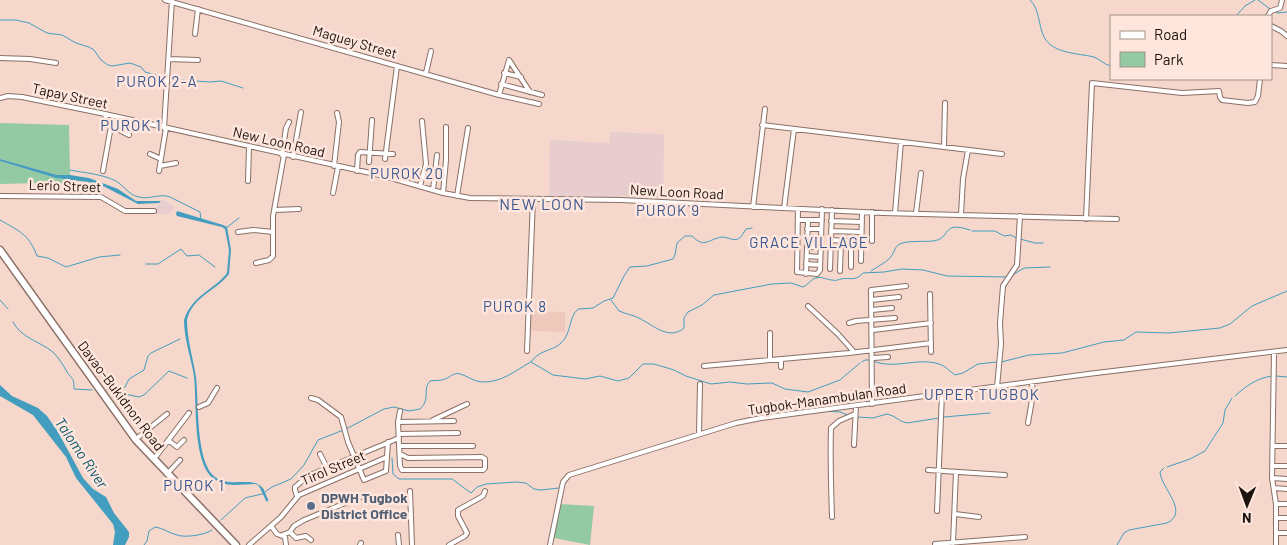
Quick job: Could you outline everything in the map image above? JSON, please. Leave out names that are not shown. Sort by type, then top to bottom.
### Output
[{"type":"highway","name":"Davao-Bukidnon Road","points":[[0,250],[136,440],[236,545]]},
{"type":"street","name":"Maguey Street","points":[[165,0],[498,95],[539,104]]},
{"type":"street","points":[[1269,15],[1271,11],[1280,8],[1282,0]]},
{"type":"street","points":[[172,1],[165,128],[159,169],[176,163]]},
{"type":"street","points":[[196,34],[198,9]]},
{"type":"street","points":[[1272,26],[1281,30],[1287,36]]},
{"type":"street","points":[[426,73],[431,51]]},
{"type":"street","points":[[0,58],[30,59],[56,63]]},
{"type":"street","points":[[169,59],[198,60]]},
{"type":"street","points":[[498,95],[509,60],[530,92]]},
{"type":"street","points":[[1272,65],[1287,66]]},
{"type":"street","points":[[384,159],[397,66]]},
{"type":"street","points":[[504,73],[521,77]]},
{"type":"street","points":[[153,78],[167,81]]},
{"type":"street","points":[[1086,218],[1092,83],[1182,94],[1219,91],[1222,100],[1248,103],[1255,102],[1257,99],[1260,80]]},
{"type":"street","points":[[501,84],[542,95]]},
{"type":"street","name":"Tapay Street","points":[[0,98],[17,96],[165,128]]},
{"type":"street","points":[[944,146],[945,103]]},
{"type":"street","points":[[753,207],[765,109]]},
{"type":"street","points":[[293,157],[301,112]]},
{"type":"street","points":[[333,193],[339,122],[337,113]]},
{"type":"street","points":[[105,114],[106,124],[129,135]]},
{"type":"street","points":[[369,162],[372,120]]},
{"type":"street","points":[[420,186],[426,164],[422,120]]},
{"type":"street","points":[[256,263],[272,259],[274,210],[285,132],[289,122]]},
{"type":"street","points":[[762,125],[1002,154]]},
{"type":"street","points":[[103,171],[111,126]]},
{"type":"street","points":[[443,193],[447,153],[446,127]]},
{"type":"street","name":"New Loon Road","points":[[165,128],[336,166],[443,193],[474,198],[628,200],[862,212],[1117,219]]},
{"type":"street","points":[[457,196],[468,128]]},
{"type":"street","points":[[784,208],[794,129]]},
{"type":"street","points":[[895,213],[901,142]]},
{"type":"street","points":[[248,181],[249,147]]},
{"type":"street","points":[[961,214],[963,179],[968,150]]},
{"type":"street","points":[[357,171],[359,152],[393,154]]},
{"type":"street","points":[[150,154],[161,158]]},
{"type":"street","points":[[433,190],[437,155]]},
{"type":"street","points":[[916,213],[921,173]]},
{"type":"street","name":"Lerio Street","points":[[0,196],[98,196],[104,197],[126,211],[154,211]]},
{"type":"street","points":[[527,351],[533,198]]},
{"type":"street","points":[[274,210],[299,209]]},
{"type":"street","points":[[798,209],[798,272],[806,274],[817,274],[820,272],[822,209]]},
{"type":"street","points":[[830,269],[832,210]]},
{"type":"street","points":[[861,261],[862,212]]},
{"type":"street","points":[[872,212],[872,241]]},
{"type":"street","points":[[996,387],[1003,286],[1017,265],[1020,216]]},
{"type":"street","points":[[798,220],[822,220]]},
{"type":"street","points":[[806,274],[808,220]]},
{"type":"street","points":[[831,221],[862,222]]},
{"type":"street","points":[[808,229],[822,229]]},
{"type":"street","points":[[238,232],[253,230],[272,232]]},
{"type":"street","points":[[831,231],[861,232]]},
{"type":"street","points":[[807,238],[821,238]]},
{"type":"street","points":[[831,240],[861,242]]},
{"type":"street","points":[[840,271],[841,241]]},
{"type":"street","points":[[851,242],[851,268]]},
{"type":"street","points":[[807,247],[821,248]]},
{"type":"street","points":[[807,256],[820,257]]},
{"type":"street","points":[[806,264],[820,265]]},
{"type":"street","points":[[872,404],[871,290],[906,286]]},
{"type":"street","points":[[930,294],[931,352]]},
{"type":"street","points":[[871,300],[899,297]]},
{"type":"street","points":[[808,306],[854,352]]},
{"type":"street","points":[[872,310],[892,308]]},
{"type":"street","points":[[849,323],[895,318]]},
{"type":"street","points":[[872,330],[931,323]]},
{"type":"street","points":[[770,333],[770,359]]},
{"type":"street","points":[[704,366],[931,343]]},
{"type":"street","name":"Tugbok-Manambulan Road","points":[[550,545],[563,482],[566,477],[746,420],[1287,350]]},
{"type":"street","points":[[1274,352],[1272,478],[1276,504],[1276,545]]},
{"type":"street","points":[[872,358],[888,357]]},
{"type":"street","points":[[781,358],[781,367]]},
{"type":"street","points":[[1028,424],[1034,394],[1032,382]]},
{"type":"street","points":[[699,434],[700,384]]},
{"type":"street","points":[[199,407],[208,403],[217,388]]},
{"type":"street","points":[[937,511],[942,394]]},
{"type":"street","points":[[310,398],[318,400],[338,414],[363,479],[366,480],[386,471],[388,442]]},
{"type":"street","points":[[433,421],[467,404]]},
{"type":"street","points":[[854,445],[856,406]]},
{"type":"street","points":[[400,411],[398,422],[400,468],[403,470],[482,470],[485,468],[485,459],[482,457],[408,458],[400,454]]},
{"type":"street","points":[[153,460],[189,413]]},
{"type":"street","points":[[136,440],[167,414]]},
{"type":"street","points":[[832,517],[831,428],[839,421],[855,414]]},
{"type":"street","points":[[398,422],[454,421]]},
{"type":"street","points":[[297,496],[294,488],[308,476],[399,436],[458,433]]},
{"type":"street","points":[[448,434],[448,446]]},
{"type":"street","points":[[168,440],[177,447],[184,440]]},
{"type":"street","points":[[399,446],[473,446]]},
{"type":"street","points":[[1273,446],[1287,446]]},
{"type":"street","points":[[320,454],[327,468]]},
{"type":"street","name":"Tirol Street","points":[[249,545],[283,515],[297,496],[387,457]]},
{"type":"street","points":[[167,474],[180,460]]},
{"type":"street","points":[[1273,466],[1287,466]]},
{"type":"street","points":[[928,470],[1005,475]]},
{"type":"street","points":[[953,543],[956,472]]},
{"type":"street","points":[[1272,478],[1287,478]]},
{"type":"street","points":[[1274,488],[1287,489]]},
{"type":"street","points":[[410,491],[412,545]]},
{"type":"street","points":[[450,545],[467,533],[458,516],[458,510],[483,496],[485,491]]},
{"type":"street","points":[[271,526],[277,534],[282,535],[290,532],[294,526],[304,520],[365,495]]},
{"type":"street","points":[[1276,504],[1287,504]]},
{"type":"street","points":[[955,514],[979,517]]},
{"type":"street","points":[[1276,518],[1287,518]]},
{"type":"street","points":[[290,532],[296,538],[306,536],[311,540]]},
{"type":"street","points":[[1276,533],[1287,533]]},
{"type":"street","points":[[282,535],[285,538],[286,545]]},
{"type":"street","points":[[398,535],[399,545]]},
{"type":"street","points":[[936,544],[1025,537]]},
{"type":"shaded area","points":[[610,132],[664,134],[663,200],[627,198],[625,196],[618,198],[549,197],[550,140],[610,143]]},
{"type":"shaded area","points":[[163,199],[174,207],[170,213],[157,215],[155,209]]},
{"type":"shaded area","points":[[531,311],[565,312],[565,332],[530,331]]},
{"type":"green space","points":[[0,123],[69,125],[70,175],[57,175],[0,159]]},
{"type":"green space","points":[[0,161],[56,178],[70,180],[70,186],[51,186],[38,183],[0,184]]},
{"type":"green space","points":[[560,504],[594,506],[590,545],[554,538]]},
{"type":"water","points":[[0,159],[57,175],[89,178],[118,189],[136,201],[161,201],[159,203],[138,204],[105,187],[88,182],[56,178],[0,161]]},
{"type":"water","points":[[177,211],[227,227],[231,250],[229,274],[199,300],[190,312],[187,320],[196,377],[199,430],[204,458],[215,477],[228,482],[255,483],[260,485],[264,490],[262,491],[255,484],[233,485],[219,482],[207,471],[202,460],[197,431],[194,376],[186,341],[184,320],[197,299],[227,273],[229,250],[225,229],[177,216]]},
{"type":"water","points":[[0,385],[12,396],[38,408],[47,416],[83,478],[93,489],[106,497],[114,513],[129,532],[125,545],[113,545],[115,532],[113,524],[76,478],[66,457],[33,415],[0,396]]},
{"type":"waterway","points":[[1030,0],[1036,8],[1042,32],[1048,43],[1060,50],[1094,57],[1110,66]]},
{"type":"waterway","points":[[1237,15],[1245,6],[1255,0]]},
{"type":"waterway","points":[[1258,0],[1270,9]]},
{"type":"waterway","points":[[1273,11],[1278,13],[1287,12]]},
{"type":"waterway","points":[[0,20],[16,20],[29,23],[47,33],[62,35],[94,50],[101,60],[108,65],[130,63],[141,67],[145,72],[166,78]]},
{"type":"waterway","points":[[169,79],[221,81],[243,88]]},
{"type":"waterway","points":[[70,170],[111,179],[130,193],[143,198],[170,197],[200,212],[201,220]]},
{"type":"waterway","points":[[226,228],[239,218]]},
{"type":"waterway","points":[[0,220],[18,230],[27,238],[37,256],[48,258],[66,267],[99,257],[120,255]]},
{"type":"waterway","points":[[871,271],[890,258],[901,243],[939,240],[947,231],[954,227],[970,230]]},
{"type":"waterway","points":[[221,520],[245,498],[262,494],[272,487],[291,479],[304,465],[318,440],[346,429],[384,409],[394,407],[409,411],[420,409],[425,402],[427,387],[430,381],[443,380],[458,374],[476,381],[491,382],[508,376],[541,353],[556,347],[564,339],[578,309],[593,308],[613,298],[630,267],[647,266],[673,259],[677,243],[685,236],[692,236],[704,243],[722,237],[738,239],[746,229],[752,228]]},
{"type":"waterway","points":[[972,231],[995,231],[1004,236],[1011,235],[1016,238]]},
{"type":"waterway","points":[[1020,239],[1043,243]]},
{"type":"waterway","points":[[146,264],[158,264],[181,249],[187,256],[199,255],[215,267]]},
{"type":"waterway","points":[[1011,276],[1024,268],[1050,267]]},
{"type":"waterway","points":[[611,300],[619,311],[639,318],[661,331],[673,333],[684,328],[684,318],[688,312],[702,305],[714,295],[772,284],[791,283],[803,287],[818,278],[830,280],[855,278],[863,273],[902,269],[923,270],[947,276],[1007,277]]},
{"type":"waterway","points":[[1001,362],[1029,355],[1062,353],[1104,342],[1124,340],[1136,332],[1169,333],[1220,328],[1230,324],[1252,306],[1287,291]]},
{"type":"waterway","points":[[0,300],[8,309]]},
{"type":"waterway","points":[[13,322],[25,336],[48,348],[55,354],[73,379],[74,389],[92,390]]},
{"type":"waterway","points":[[118,391],[125,387],[129,379],[144,370],[148,356],[151,353],[180,339]]},
{"type":"waterway","points":[[862,362],[871,360]]},
{"type":"waterway","points":[[873,361],[890,364],[931,362],[944,366],[955,375],[963,373],[978,364],[997,362]]},
{"type":"waterway","points":[[531,362],[553,375],[585,379],[600,376],[618,381],[629,378],[643,364],[654,364],[711,384],[730,382],[747,384],[772,383],[785,389],[808,392],[840,380],[860,363]]},
{"type":"waterway","points":[[107,390],[139,397],[144,395],[169,371],[187,378]]},
{"type":"waterway","points":[[1235,396],[1252,383],[1272,376]]},
{"type":"waterway","points":[[1276,376],[1287,377]]},
{"type":"waterway","points":[[1167,467],[1190,459],[1205,451],[1223,423],[1225,410],[1232,398]]},
{"type":"waterway","points":[[823,411],[840,412],[848,415]]},
{"type":"waterway","points":[[944,417],[990,413]]},
{"type":"waterway","points":[[857,417],[873,418],[887,414],[907,423],[939,418]]},
{"type":"waterway","points":[[392,458],[393,474],[399,479],[452,479],[471,493],[477,487],[486,484],[516,482],[526,483],[534,489],[541,490],[559,488]]},
{"type":"waterway","points":[[1117,545],[1124,533],[1129,530],[1167,523],[1173,518],[1176,513],[1175,506],[1160,472],[1164,468]]},
{"type":"waterway","points":[[262,489],[267,500]]},
{"type":"waterway","points":[[144,545],[149,531],[155,527],[181,536],[200,535],[212,530]]},
{"type":"place","name":"DPWH Tugbok District Office","points":[[311,506]]},
{"type":"district","name":"PUROK 2-A","points":[[157,82]]},
{"type":"district","name":"PUROK 1","points":[[131,126]]},
{"type":"district","name":"PUROK 20","points":[[407,174]]},
{"type":"district","name":"NEW LOON","points":[[542,204]]},
{"type":"district","name":"PUROK 9","points":[[668,211]]},
{"type":"district","name":"GRACE VILLAGE","points":[[809,243]]},
{"type":"district","name":"PUROK 8","points":[[515,307]]},
{"type":"district","name":"UPPER TUGBOK","points":[[982,395]]},
{"type":"district","name":"PUROK 1","points":[[194,486]]},
{"type":"water label","name":"Talomo River","points":[[81,453]]}]
